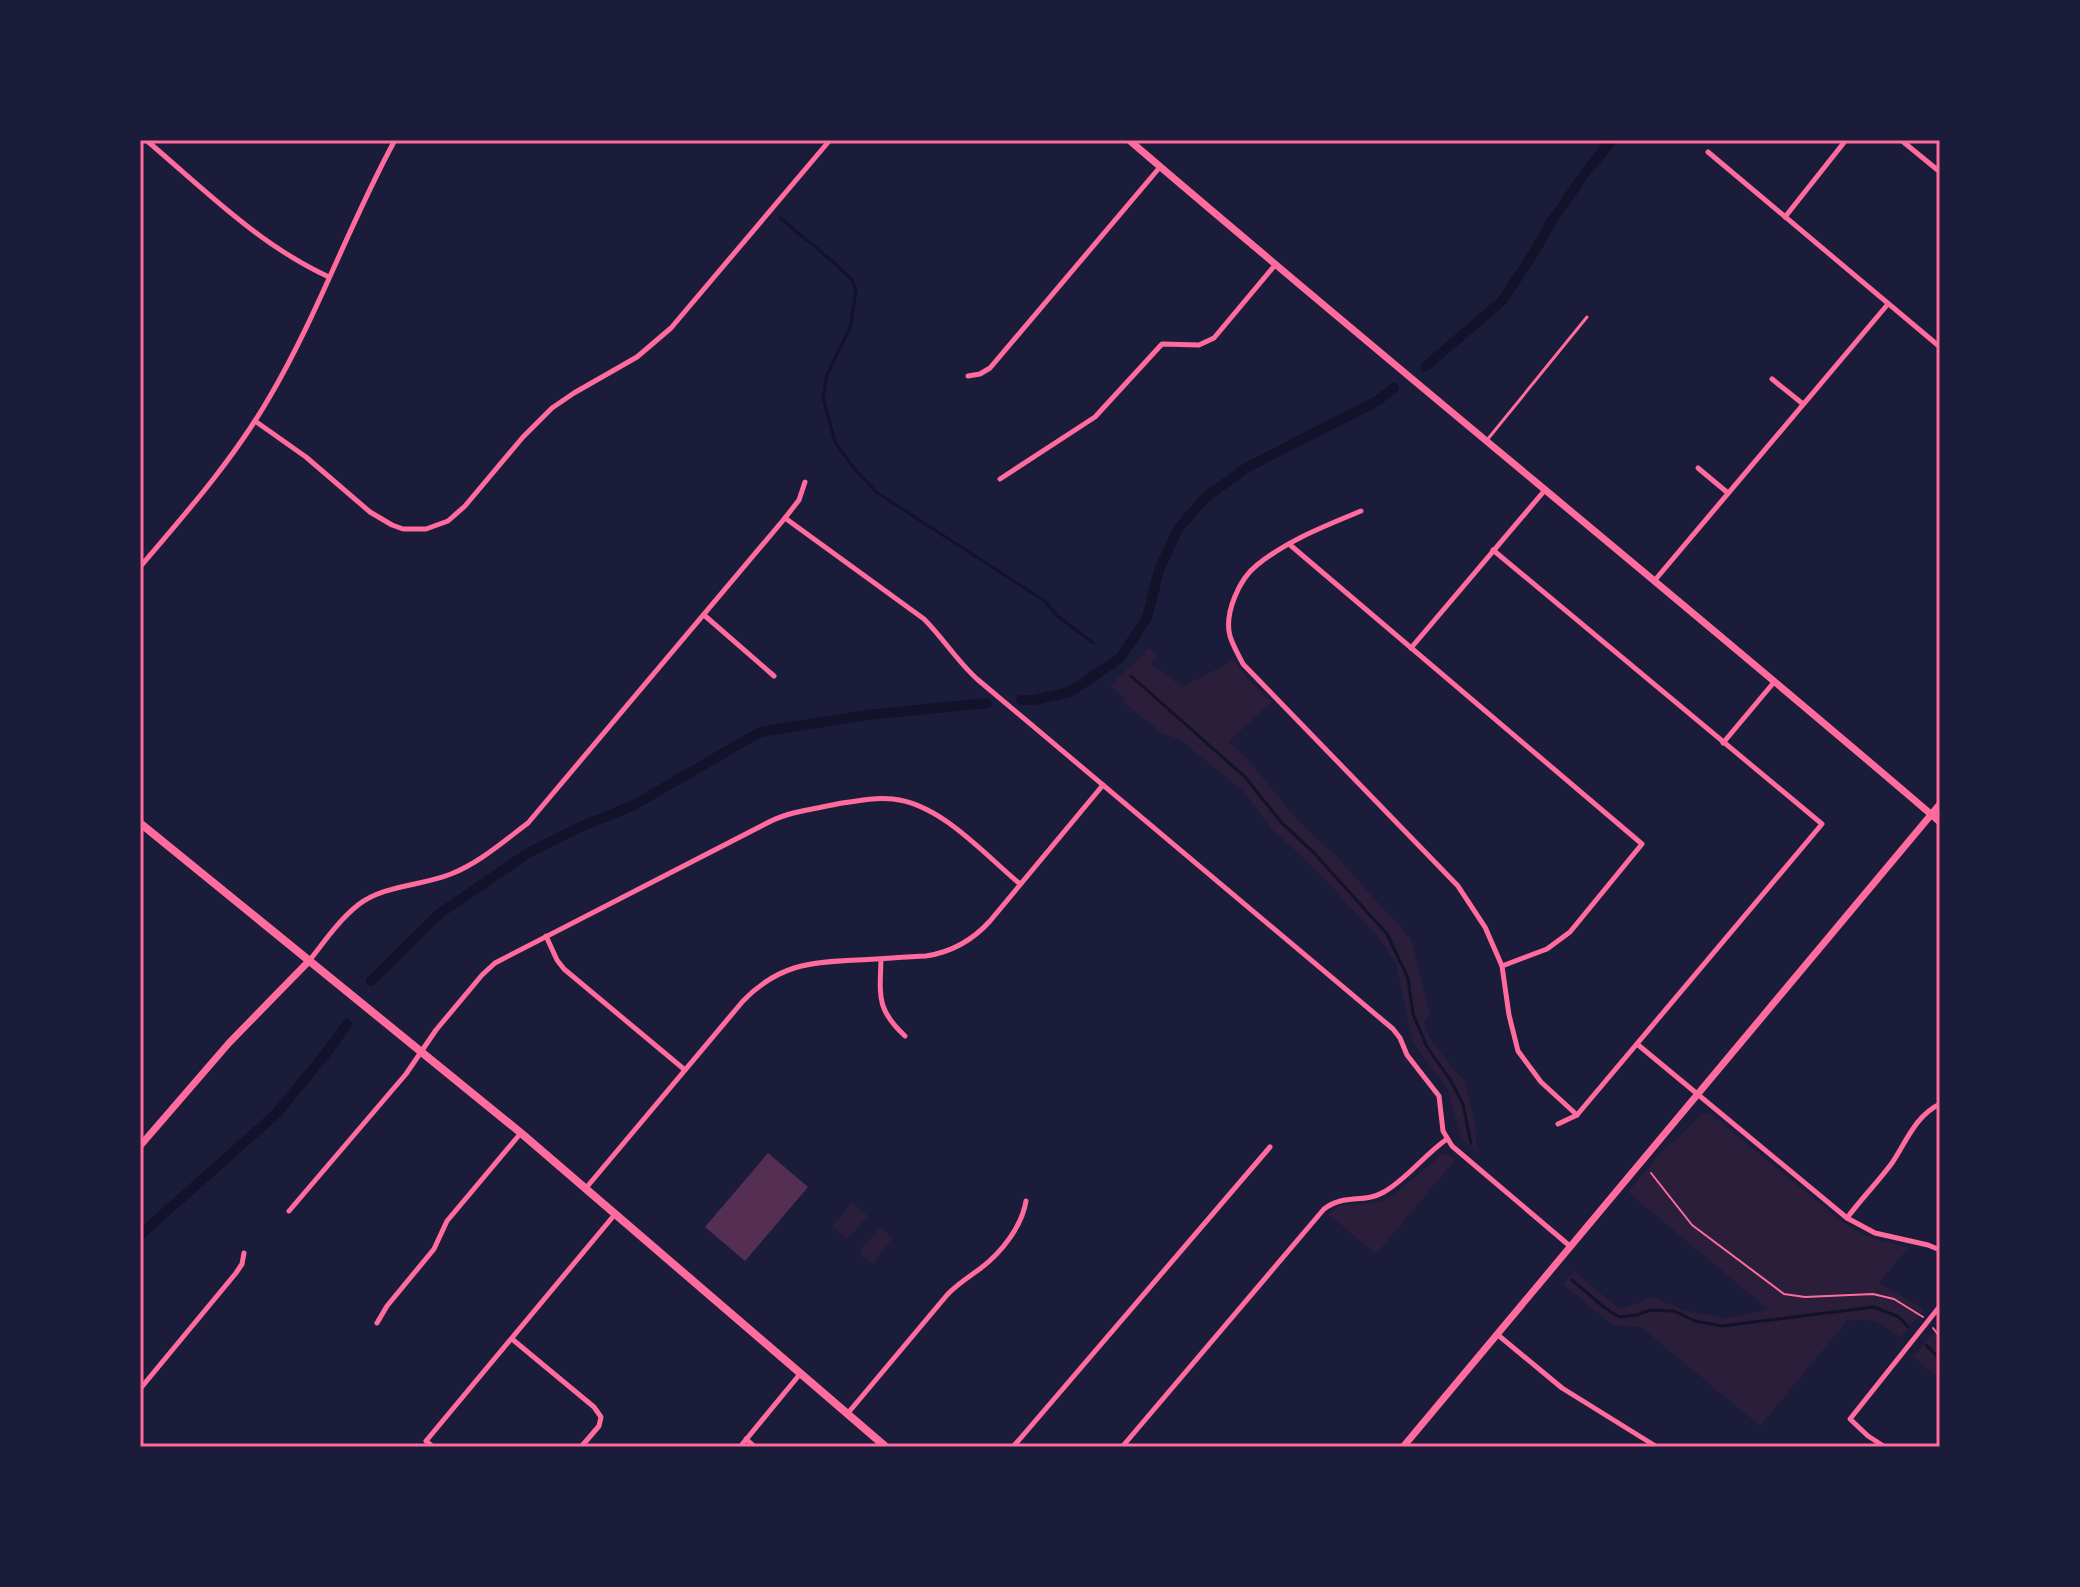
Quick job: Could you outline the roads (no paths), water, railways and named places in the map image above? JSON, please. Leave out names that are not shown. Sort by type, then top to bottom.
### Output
[{"type":"main road","points":[[1129,140],[1940,822]]},
{"type":"main road","points":[[1403,1447],[1940,804]]},
{"type":"main road","points":[[140,823],[521,1133],[886,1447]]},
{"type":"main road","points":[[140,1146],[229,1043],[308,962]]},
{"type":"street","points":[[146,140],[265,240],[329,277]]},
{"type":"street","points":[[140,567],[218,474],[255,421],[287,366],[395,140]]},
{"type":"street","points":[[255,421],[306,457],[380,519],[415,530],[448,521],[552,408],[637,357],[671,328],[830,140]]},
{"type":"street","points":[[1785,217],[1846,140]]},
{"type":"street","points":[[1901,140],[1940,172]]},
{"type":"street","points":[[1708,152],[1940,347]]},
{"type":"street","points":[[968,376],[990,368],[1160,167]]},
{"type":"street","points":[[1000,479],[1095,417],[1162,344],[1199,345],[1214,338],[1275,265]]},
{"type":"street","points":[[1655,580],[1888,304]]},
{"type":"street","points":[[1772,379],[1803,404]]},
{"type":"street","points":[[1698,468],[1728,493]]},
{"type":"street","points":[[308,962],[340,922],[360,904],[384,891],[451,874],[528,823],[785,518],[799,500],[805,482]]},
{"type":"street","points":[[1411,648],[1545,489]]},
{"type":"street","points":[[1361,511],[1310,532],[1254,566],[1237,591],[1229,613],[1230,636],[1243,664],[1458,886],[1485,927],[1502,966],[1518,1051],[1541,1082],[1577,1115]]},
{"type":"street","points":[[785,518],[924,619],[968,672],[1393,1029],[1407,1055],[1439,1096],[1443,1131],[1447,1139],[1459,1153],[1571,1247]]},
{"type":"street","points":[[1289,544],[1642,844],[1570,932],[1547,949],[1502,966]]},
{"type":"street","points":[[1493,550],[1822,824],[1577,1115],[1558,1124]]},
{"type":"street","points":[[704,615],[774,676]]},
{"type":"street","points":[[1723,743],[1775,681]]},
{"type":"street","points":[[586,1188],[751,993],[775,975],[796,966],[818,961],[935,955],[961,945],[984,928],[1103,785]]},
{"type":"street","points":[[289,1211],[406,1074],[433,1034],[488,969],[503,958],[782,816],[877,798],[914,803],[935,813],[1020,884]]},
{"type":"street","points":[[546,936],[564,969],[685,1070]]},
{"type":"street","points":[[881,959],[880,999],[883,1010],[905,1036]]},
{"type":"street","points":[[1637,1044],[1847,1218],[1875,1233],[1940,1250]]},
{"type":"street","points":[[1847,1218],[1892,1162],[1920,1118],[1940,1104]]},
{"type":"street","points":[[377,1323],[387,1306],[434,1249],[447,1221],[521,1133]]},
{"type":"street","points":[[1122,1447],[1324,1209],[1339,1200],[1381,1194],[1447,1139]]},
{"type":"street","points":[[1013,1447],[1270,1147]]},
{"type":"street","points":[[848,1414],[947,1295],[998,1251],[1018,1226],[1026,1201]]},
{"type":"street","points":[[433,1447],[426,1441],[616,1213]]},
{"type":"street","points":[[140,1389],[236,1273],[244,1253]]},
{"type":"street","points":[[1885,1447],[1850,1419],[1940,1306]]},
{"type":"street","points":[[1498,1335],[1562,1388],[1657,1447]]},
{"type":"street","points":[[512,1339],[594,1407],[601,1417],[599,1426],[581,1447]]},
{"type":"street","points":[[740,1447],[801,1374]]},
{"type":"street","points":[[746,1439],[755,1447]]},
{"type":"lane","points":[[1487,440],[1587,317]]},
{"type":"waterway","points":[[1425,367],[1502,301],[1551,222],[1612,140]]},
{"type":"waterway","points":[[780,218],[831,260],[852,280],[856,289],[851,325],[827,375],[823,398],[835,442],[853,467],[876,492],[1043,600],[1059,617],[1093,643]]},
{"type":"waterway","points":[[1021,700],[1070,692],[1120,658],[1147,618],[1159,570],[1178,529],[1205,498],[1246,468],[1377,401],[1394,388]]},
{"type":"waterway","points":[[1131,676],[1245,777],[1281,822],[1314,853],[1387,934],[1408,978],[1413,1014],[1427,1047],[1463,1104],[1471,1144]]},
{"type":"waterway","points":[[371,981],[439,914],[528,853],[634,805],[760,732],[867,715],[987,703]]},
{"type":"waterway","points":[[140,1235],[276,1114],[347,1024]]},
{"type":"waterway","points":[[1572,1280],[1619,1317],[1650,1310],[1674,1311],[1695,1321],[1722,1326],[1874,1307],[1899,1317],[1908,1327]]},
{"type":"waterway","points":[[1926,1345],[1940,1359]]}]
